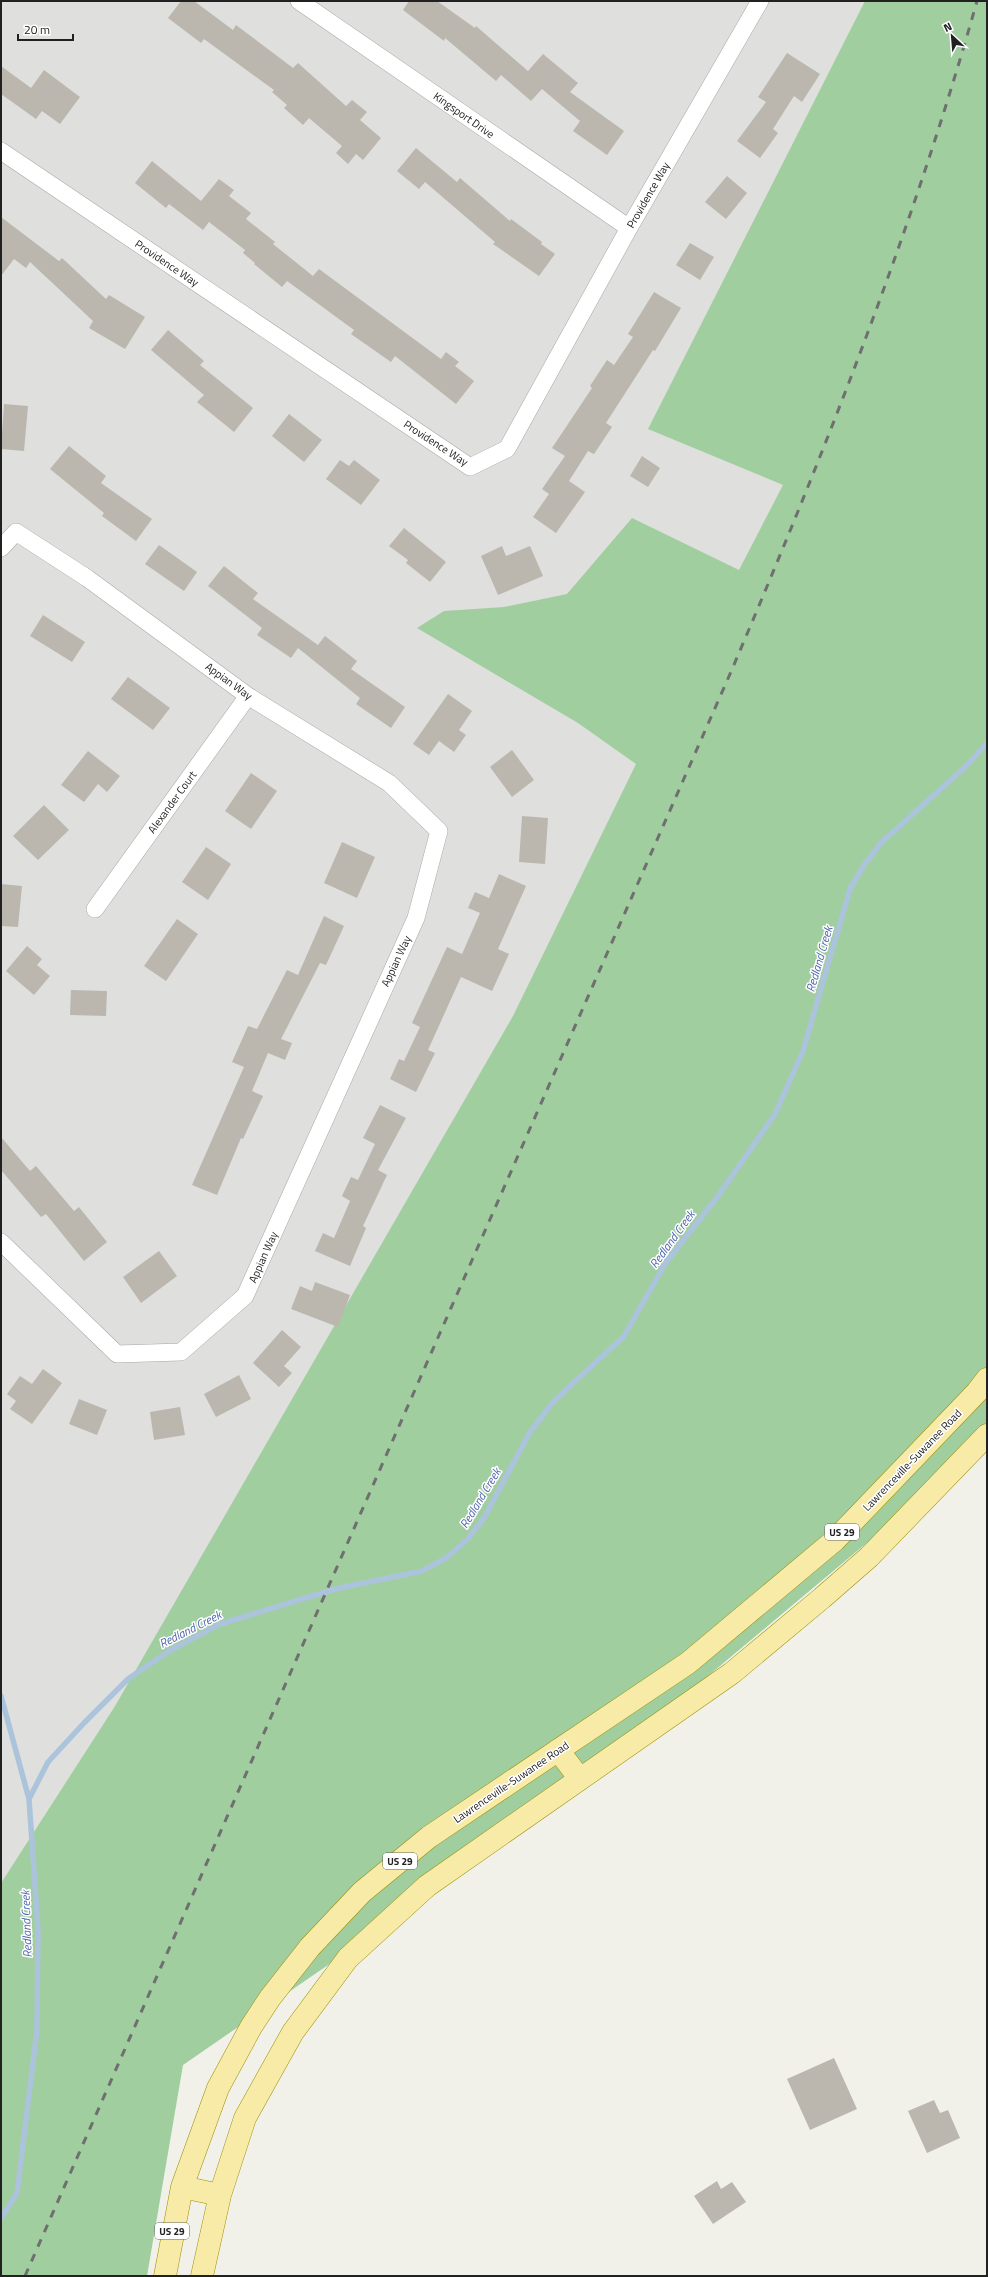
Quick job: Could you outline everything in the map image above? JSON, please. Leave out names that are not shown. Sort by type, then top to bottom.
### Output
[{"type":"main road","name":"Lawrenceville-Suwanee Road","points":[[165,2276],[174,2222],[182,2187],[205,2120],[232,2059],[270,1998],[310,1946],[362,1892],[429,1837],[688,1663],[835,1540],[984,1390]]},
{"type":"main road","points":[[202,2276],[220,2195],[245,2118],[293,2032],[348,1958],[427,1886],[732,1672],[869,1557],[987,1435]]},
{"type":"main road","points":[[558,1750],[580,1779]]},
{"type":"main road","points":[[182,2187],[220,2195]]},
{"type":"street","name":"Kingsport Drive","points":[[299,1],[629,228]]},
{"type":"street","name":"Providence Way","points":[[1,151],[470,467],[507,449],[629,228],[760,1]]},
{"type":"street","name":"Appian Way","points":[[1,548],[16,532],[87,578],[248,696],[389,783],[439,830],[416,918],[245,1296],[181,1352],[116,1354],[1,1242]]},
{"type":"street","name":"Alexander Court","points":[[95,909],[248,696]]},
{"type":"shaded area","points":[[1,1],[983,1],[812,518],[521,1025],[115,1706],[1,1883]]},
{"type":"green space","points":[[865,1],[987,1],[987,1442],[528,1827],[183,2065],[147,2276],[1,2276],[1,1883],[115,1706],[513,1016],[636,764],[578,723],[417,628],[444,611],[504,607],[567,594],[632,518],[739,570],[783,485],[648,429]]},
{"type":"building","points":[[181,1],[194,1],[233,30],[236,25],[293,68],[298,63],[346,106],[352,100],[367,112],[360,120],[381,138],[363,160],[356,154],[348,164],[336,153],[342,146],[309,118],[303,125],[284,108],[287,105],[272,92],[274,90],[204,39],[201,43],[168,18]]},
{"type":"building","points":[[409,1],[437,1],[475,28],[476,26],[528,71],[543,54],[578,83],[570,92],[624,131],[607,155],[573,131],[580,121],[542,89],[531,101],[501,75],[496,81],[445,38],[444,41],[403,10]]},
{"type":"building","points":[[787,53],[820,74],[802,102],[794,96],[773,129],[778,133],[760,158],[737,141],[766,102],[758,97]]},
{"type":"building","points":[[1,66],[31,88],[44,70],[80,97],[60,124],[42,111],[36,119],[1,94]]},
{"type":"building","points":[[416,148],[457,182],[460,178],[510,221],[511,219],[542,242],[541,244],[555,254],[539,276],[493,244],[495,242],[425,182],[419,189],[397,171]]},
{"type":"building","points":[[152,161],[201,201],[219,179],[234,190],[229,196],[251,213],[246,219],[275,242],[273,244],[313,276],[319,269],[441,359],[446,352],[459,362],[455,366],[474,381],[456,404],[395,356],[391,362],[351,334],[354,330],[287,281],[282,287],[243,253],[245,250],[209,222],[203,230],[169,204],[166,208],[135,183]]},
{"type":"building","points":[[727,176],[747,193],[726,219],[705,202]]},
{"type":"building","points":[[1,217],[59,261],[62,258],[106,299],[109,295],[145,317],[125,349],[89,328],[93,321],[30,262],[26,268],[14,259],[1,276]]},
{"type":"building","points":[[690,243],[714,257],[700,280],[676,265]]},
{"type":"building","points":[[654,292],[681,308],[655,351],[653,350],[606,423],[612,427],[594,454],[588,451],[569,481],[585,492],[556,533],[533,517],[549,494],[542,489],[565,456],[552,448],[592,388],[590,386],[607,360],[614,365],[633,337],[628,334]]},
{"type":"building","points":[[168,330],[204,361],[200,365],[253,408],[234,432],[197,402],[204,395],[151,350]]},
{"type":"building","points":[[4,404],[28,406],[24,451],[1,449]]},
{"type":"building","points":[[289,414],[322,440],[304,462],[272,436]]},
{"type":"building","points":[[69,446],[106,476],[101,483],[152,519],[136,541],[102,516],[104,513],[50,469]]},
{"type":"building","points":[[642,456],[660,468],[648,487],[630,476]]},
{"type":"building","points":[[340,460],[349,466],[354,460],[380,480],[361,505],[326,479]]},
{"type":"building","points":[[404,528],[446,562],[430,582],[406,563],[408,560],[389,546]]},
{"type":"building","points":[[159,545],[197,572],[184,591],[145,564]]},
{"type":"building","points":[[502,546],[506,556],[530,546],[543,576],[498,595],[481,556]]},
{"type":"building","points":[[224,566],[258,593],[253,599],[318,645],[325,636],[357,661],[351,669],[405,707],[391,728],[356,704],[360,698],[298,648],[291,658],[257,635],[262,628],[208,586]]},
{"type":"building","points":[[43,615],[85,642],[72,662],[30,636]]},
{"type":"building","points":[[128,677],[170,708],[153,730],[111,699]]},
{"type":"building","points":[[448,694],[472,711],[459,730],[466,735],[454,752],[439,741],[429,755],[413,744]]},
{"type":"building","points":[[512,750],[534,780],[512,797],[490,767]]},
{"type":"building","points":[[88,751],[120,776],[107,792],[98,784],[84,802],[61,785]]},
{"type":"building","points":[[251,773],[277,791],[251,829],[225,811]]},
{"type":"building","points":[[44,805],[69,830],[38,860],[13,836]]},
{"type":"building","points":[[522,816],[548,818],[545,864],[519,862]]},
{"type":"building","points":[[342,842],[375,857],[357,898],[324,883]]},
{"type":"building","points":[[206,847],[231,864],[208,900],[182,882]]},
{"type":"building","points":[[499,874],[526,886],[498,949],[509,954],[492,991],[461,977],[428,1050],[435,1053],[416,1092],[390,1079],[399,1059],[404,1061],[420,1027],[412,1023],[447,947],[462,954],[480,913],[468,908],[475,892],[489,898]]},
{"type":"building","points":[[1,884],[22,886],[18,927],[1,926]]},
{"type":"building","points":[[324,916],[344,926],[326,965],[320,963],[281,1039],[292,1043],[285,1060],[268,1053],[252,1091],[263,1096],[243,1139],[241,1138],[217,1195],[192,1185],[244,1067],[232,1062],[248,1026],[257,1029],[287,970],[298,975]]},
{"type":"building","points":[[177,919],[198,934],[166,981],[144,966]]},
{"type":"building","points":[[27,946],[42,959],[37,965],[50,976],[34,995],[6,971]]},
{"type":"building","points":[[71,990],[107,991],[106,1016],[70,1015]]},
{"type":"building","points":[[380,1105],[406,1118],[378,1170],[387,1175],[363,1226],[366,1228],[350,1266],[315,1251],[323,1233],[334,1238],[350,1201],[342,1196],[351,1177],[358,1180],[375,1144],[363,1138]]},
{"type":"building","points":[[1,1137],[30,1171],[36,1166],[74,1211],[79,1207],[107,1242],[84,1261],[46,1214],[41,1217],[1,1170]]},
{"type":"building","points":[[159,1251],[177,1276],[141,1303],[123,1277]]},
{"type":"building","points":[[315,1282],[350,1295],[338,1327],[291,1309],[300,1286],[312,1291]]},
{"type":"building","points":[[282,1330],[301,1347],[284,1366],[292,1373],[279,1387],[253,1363]]},
{"type":"building","points":[[43,1369],[62,1383],[32,1424],[10,1409],[16,1401],[7,1394],[20,1376],[32,1384]]},
{"type":"building","points":[[239,1375],[251,1399],[216,1417],[204,1394]]},
{"type":"building","points":[[79,1399],[107,1410],[97,1435],[69,1424]]},
{"type":"building","points":[[180,1407],[185,1435],[154,1440],[150,1412]]},
{"type":"building","points":[[834,2058],[857,2109],[810,2130],[787,2079]]},
{"type":"building","points":[[934,2100],[940,2113],[948,2110],[960,2138],[927,2153],[908,2111]]},
{"type":"building","points":[[717,2181],[721,2189],[732,2182],[746,2202],[713,2224],[694,2196]]},
{"type":"waterway","name":"Redland Creek","points":[[1,2218],[17,2193],[37,2030],[38,1929],[29,1799],[48,1762],[128,1679],[169,1651],[220,1624],[335,1589],[422,1571],[446,1558],[467,1540],[484,1518],[530,1432],[553,1402],[624,1336],[665,1264],[718,1196],[775,1114],[803,1051],[850,889],[864,865],[881,843],[966,766],[987,743]]},
{"type":"waterway","points":[[1,1696],[29,1799]]},
{"type":"railway","points":[[25,2276],[730,674],[765,591],[832,425],[895,257],[952,87],[977,1]]}]
